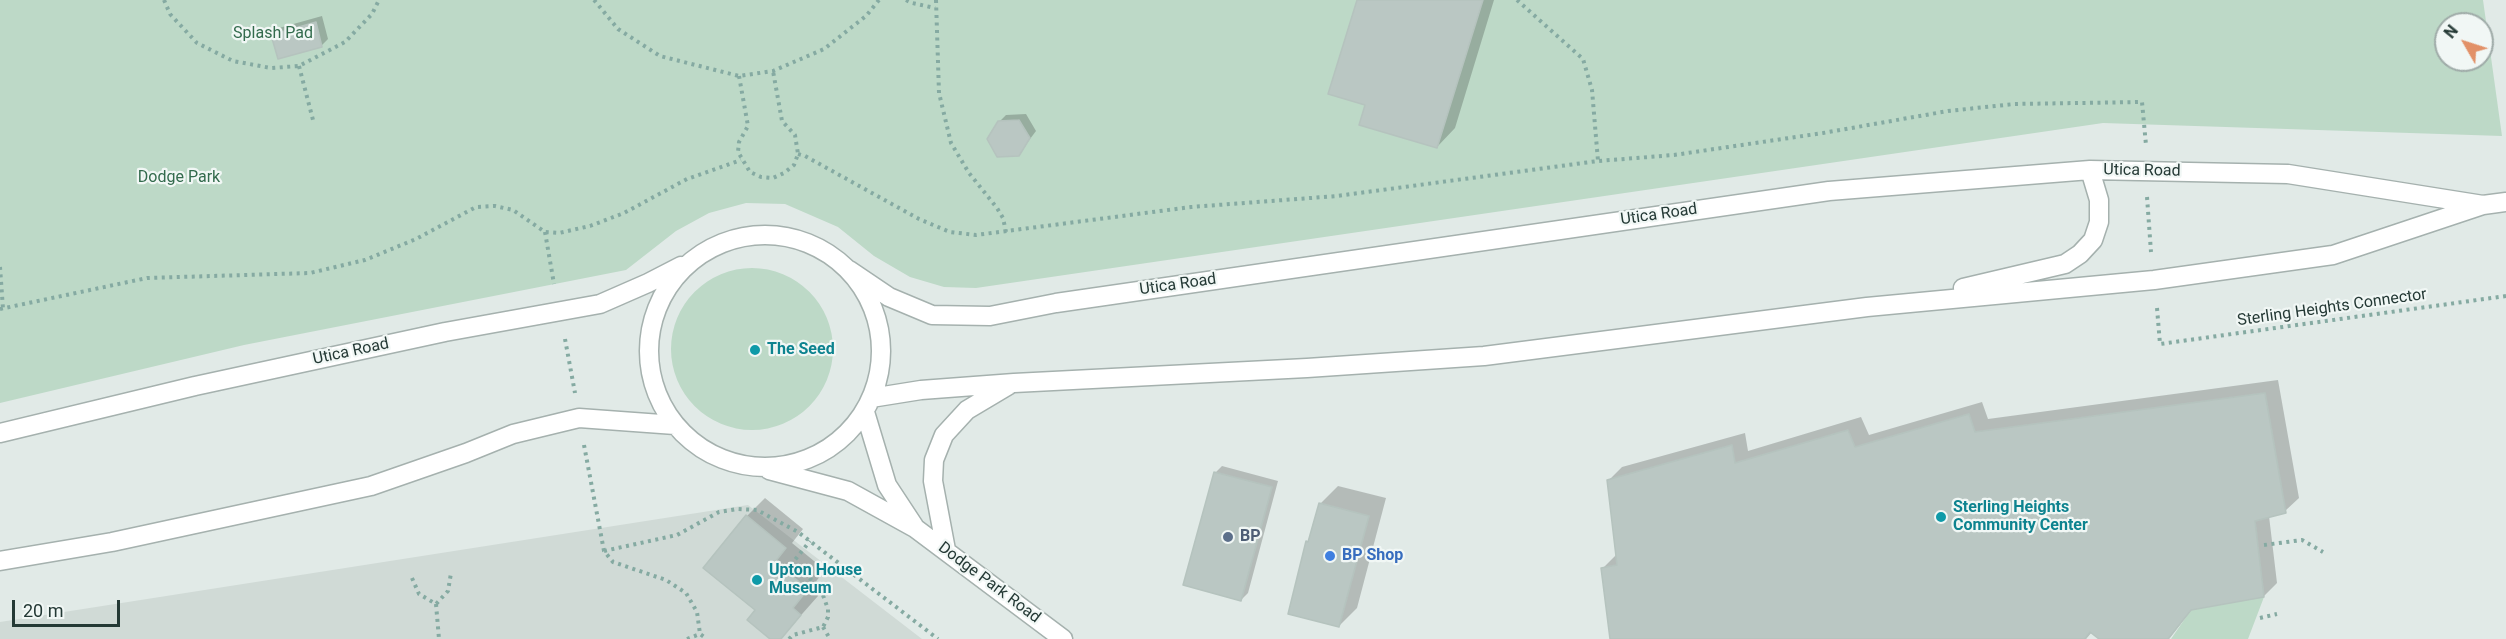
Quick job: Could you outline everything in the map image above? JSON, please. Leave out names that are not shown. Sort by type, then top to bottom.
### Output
[{"type":"street","name":"Utica Road","points":[[0,433],[195,386],[445,332],[600,304],[648,284],[725,242],[758,235],[792,237],[823,250],[889,297],[932,315],[990,316],[1056,303],[1829,190],[2090,170],[2288,174],[2483,205]]},
{"type":"street","points":[[1867,308],[2066,264],[2080,255],[2092,240],[2099,222],[2099,200],[2090,170]]},
{"type":"street","name":"Utica Road","points":[[868,405],[921,390],[1484,356],[1867,308],[2154,280],[2333,255],[2483,205],[2506,202]]},
{"type":"street","points":[[695,258],[672,281],[654,316],[648,354],[656,392],[675,425],[697,446],[723,460],[753,467],[783,466],[812,457],[837,441],[868,405],[880,363],[879,329],[868,298],[849,270]]},
{"type":"street","points":[[946,550],[933,481],[934,460],[944,435],[967,410],[1014,383]]},
{"type":"street","name":"Dodge Park Road","points":[[868,405],[887,485],[915,528]]},
{"type":"street","points":[[0,561],[112,542],[371,486],[513,434],[579,418],[675,425]]},
{"type":"street","name":"Dodge Park Road","points":[[753,467],[848,490],[915,528],[1063,639]]},
{"type":"path","points":[[164,0],[170,14],[197,43],[232,61],[271,68],[299,66],[345,42],[372,14],[379,0]]},
{"type":"path","points":[[594,0],[618,29],[660,56],[739,76],[773,71],[824,49],[866,16],[879,0]]},
{"type":"path","points":[[906,0],[935,8]]},
{"type":"path","points":[[936,0],[939,93],[951,143],[969,173],[998,207],[1006,232]]},
{"type":"path","points":[[1517,0],[1583,59],[1592,90],[1598,161]]},
{"type":"path","points":[[299,66],[313,120]]},
{"type":"path","points":[[739,76],[748,126],[739,142],[738,152],[750,172],[760,177],[773,178],[794,165],[798,154],[795,135],[782,121],[773,71]]},
{"type":"path","points":[[798,154],[920,219],[950,232],[976,235],[1191,207],[1337,196],[1598,161],[1674,155],[1959,110],[2014,104],[2142,102],[2146,133],[2148,225],[2154,280]]},
{"type":"path","points":[[0,267],[2,309],[147,278],[310,273],[364,260],[416,239],[476,207],[495,206],[513,210],[544,232],[559,233],[590,226],[624,213],[687,178],[741,160]]},
{"type":"path","points":[[544,232],[604,551],[613,562],[666,580],[686,593],[697,612],[700,634],[707,639]]},
{"type":"path","name":"Sterling Heights Connector","points":[[2154,280],[2160,344],[2506,296]]},
{"type":"path","points":[[604,551],[677,535],[703,519],[737,509],[757,510],[778,520],[810,541],[938,639]]},
{"type":"path","points":[[2265,545],[2302,540],[2323,552]]},
{"type":"path","points":[[786,571],[810,541]]},
{"type":"path","points":[[789,639],[792,635],[823,627],[828,617],[828,609],[820,587],[792,564]]},
{"type":"path","points":[[439,639],[436,604],[448,591],[451,573]]},
{"type":"path","points":[[412,578],[419,594],[436,604]]},
{"type":"path","points":[[2260,618],[2277,614]]},
{"type":"path","points":[[823,627],[830,639]]},
{"type":"path","points":[[687,639],[700,634]]},
{"type":"shaded area","points":[[748,505],[922,639],[0,639],[0,622]]},
{"type":"green space","name":"Dodge Park","points":[[0,0],[2483,0],[2485,12],[2434,12],[2434,72],[2493,72],[2502,136],[2103,123],[976,288],[944,287],[910,277],[874,256],[838,227],[785,204],[746,203],[709,213],[676,231],[626,270],[244,345],[0,403]]},
{"type":"green space","points":[[752,268],[768,269],[783,274],[810,291],[827,318],[832,333],[832,365],[827,380],[810,407],[783,424],[768,429],[752,430],[736,429],[721,424],[694,407],[677,380],[672,365],[671,349],[672,333],[677,318],[694,291],[721,274],[736,269]]},
{"type":"green space","points":[[2264,597],[2248,639],[2171,639],[2191,610]]},
{"type":"building","points":[[1357,0],[1483,0],[1437,148],[1359,125],[1365,105],[1328,94]]},
{"type":"building","points":[[316,22],[322,47],[278,59],[271,35]]},
{"type":"building","points":[[1019,120],[1030,138],[1019,156],[997,157],[987,139],[998,121]]},
{"type":"building","name":"Sterling Heights Community Center","points":[[2265,393],[2286,513],[2255,521],[2264,597],[2191,610],[2168,639],[2099,639],[2090,632],[2085,639],[1610,639],[1601,568],[1617,565],[1607,480],[1732,445],[1735,463],[1848,430],[1855,447],[1969,414],[1975,432]]},
{"type":"building","points":[[1214,472],[1272,487],[1241,601],[1183,585]]},
{"type":"building","name":"BP Shop","points":[[1319,503],[1369,516],[1339,627],[1288,614],[1306,541],[1308,542]]},
{"type":"building","name":"Upton House Museum","points":[[746,515],[786,548],[775,562],[808,589],[793,608],[801,615],[781,639],[770,639],[747,620],[755,610],[703,568]]},
{"type":"place","name":"The Seed","points":[[755,350]]},
{"type":"place","name":"Sterling Heights Community Center","points":[[1941,517]]},
{"type":"place","name":"BP","points":[[1228,537]]},
{"type":"place","name":"BP Shop","points":[[1330,556]]},
{"type":"place","name":"Upton House Museum","points":[[757,580]]},
{"type":"park label","name":"Splash Pad","points":[[273,34]]}]
